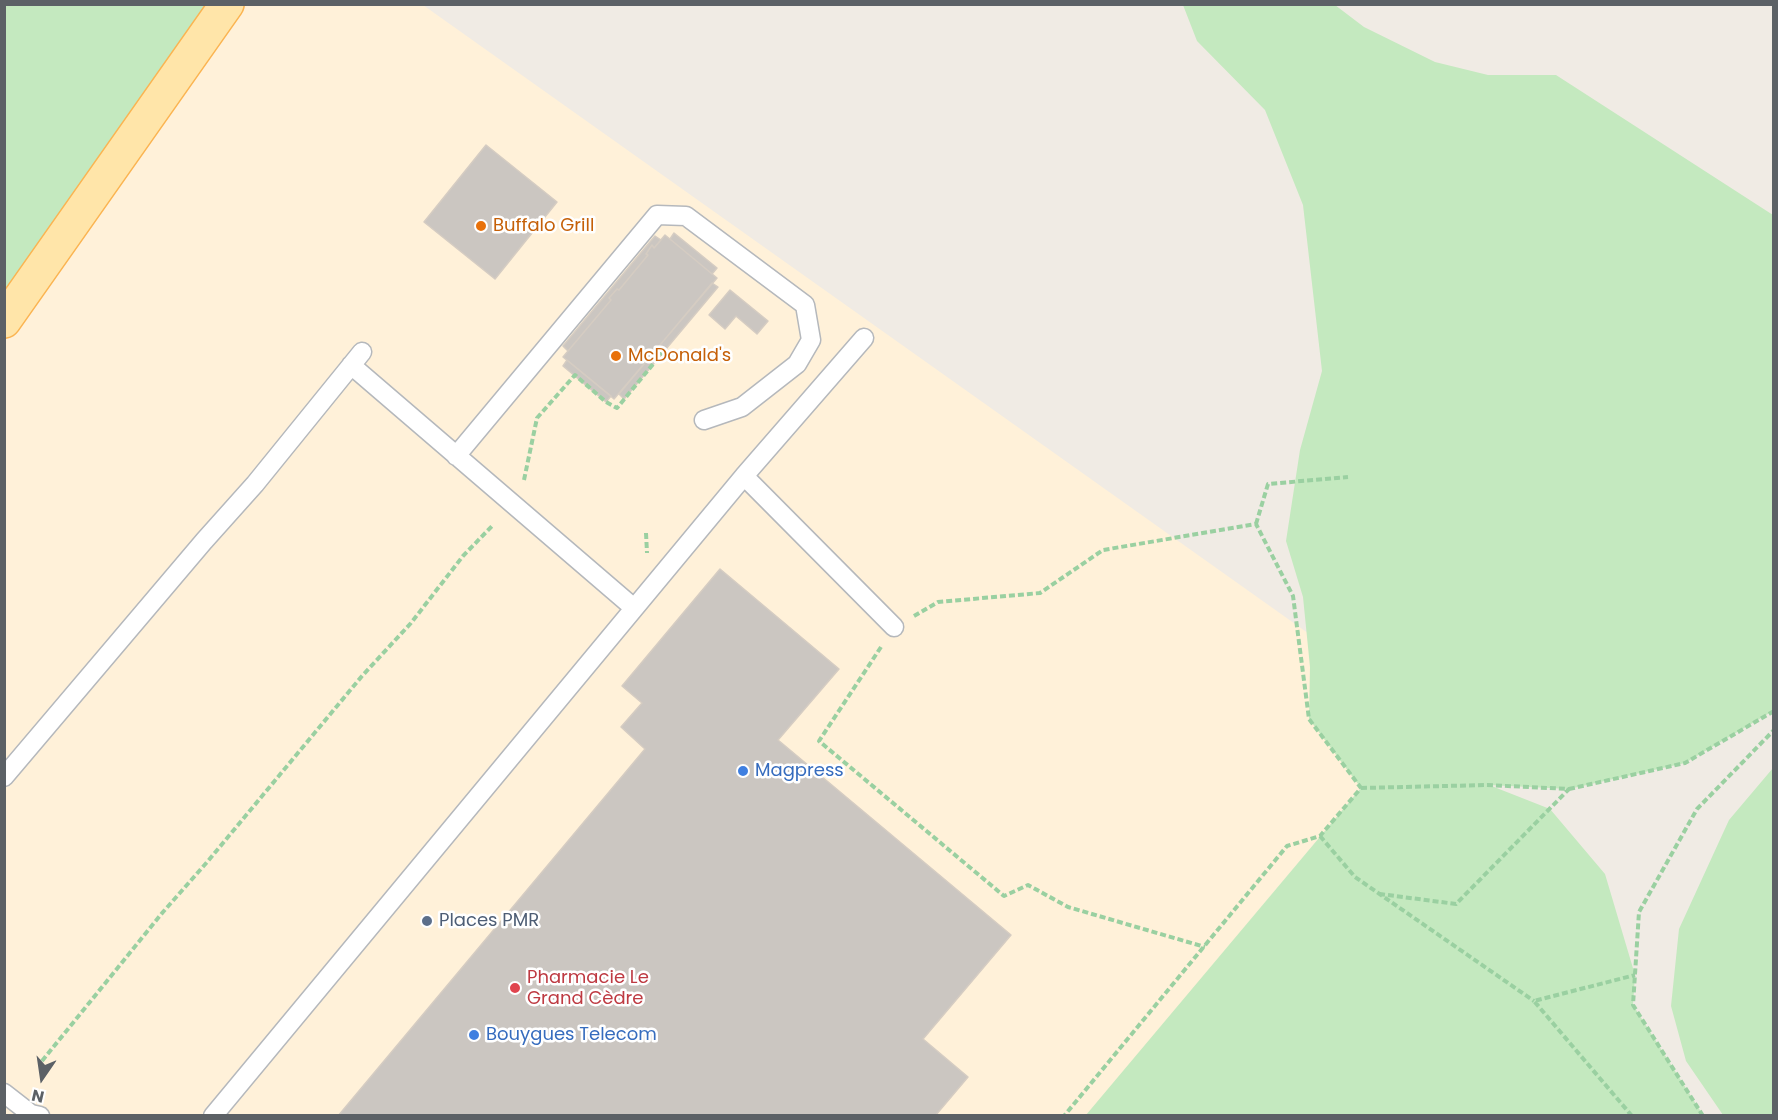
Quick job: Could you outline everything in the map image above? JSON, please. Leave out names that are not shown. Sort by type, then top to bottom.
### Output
[{"type":"main road","points":[[4,321],[200,46],[227,4]]},
{"type":"main road","points":[[4,291],[200,46]]},
{"type":"lane","points":[[456,456],[657,215],[686,216],[806,305],[811,340],[797,364],[742,407],[704,420]]},
{"type":"lane","points":[[213,1116],[744,476],[864,338]]},
{"type":"lane","points":[[4,777],[255,484],[357,358],[456,456],[634,608]]},
{"type":"lane","points":[[744,476],[894,627]]},
{"type":"lane","points":[[4,1093],[32,1115]]},
{"type":"path","points":[[521,489],[537,418],[574,375],[606,402],[618,408],[663,352]]},
{"type":"path","points":[[1348,477],[1268,484],[1256,524],[1293,596],[1309,719],[1361,788]]},
{"type":"path","points":[[1204,947],[1068,907],[1028,885],[1004,896],[819,741],[894,627],[938,602],[1040,593],[1103,550],[1256,524]]},
{"type":"path","points":[[42,1061],[163,912],[362,676],[411,623],[463,556],[494,525]]},
{"type":"path","points":[[1064,1116],[1287,846],[1320,836],[1361,788],[1487,784],[1569,789],[1685,763],[1773,711]]},
{"type":"path","points":[[1702,1116],[1633,1005],[1639,912],[1697,809],[1773,730]]},
{"type":"path","points":[[1380,894],[1456,904],[1569,789]]},
{"type":"path","points":[[1320,836],[1355,877],[1534,1001],[1632,1116]]},
{"type":"path","points":[[1534,1001],[1635,975]]},
{"type":"shaded area","points":[[217,5],[423,5],[1422,714],[1089,1115],[5,1116],[5,312]]},
{"type":"green space","points":[[5,5],[217,5],[5,312]]},
{"type":"green space","points":[[1183,5],[1335,5],[1364,27],[1435,62],[1488,75],[1556,75],[1773,215],[1773,711],[1685,763],[1569,789],[1489,785],[1550,809],[1605,874],[1635,975],[1633,1005],[1703,1115],[1086,1115],[1361,788],[1309,719],[1310,667],[1303,597],[1286,541],[1300,450],[1322,371],[1303,205],[1265,110],[1197,41]]},
{"type":"green space","points":[[1773,768],[1773,1115],[1723,1115],[1686,1061],[1671,1006],[1679,929],[1729,820]]},
{"type":"building","points":[[486,145],[557,202],[495,279],[424,222]]},
{"type":"building","points":[[674,233],[717,268],[712,274],[670,239]]},
{"type":"building","points":[[665,235],[717,278],[614,399],[563,357],[611,300],[609,298],[617,289],[619,290],[648,255],[646,254],[652,245],[654,248]]},
{"type":"building","points":[[655,236],[661,240],[654,248],[652,245],[646,254],[648,255],[619,290],[617,289],[609,298],[611,300],[568,351],[563,346]]},
{"type":"building","points":[[712,283],[718,287],[624,399],[619,394]]},
{"type":"building","points":[[730,290],[768,321],[757,334],[736,316],[725,329],[709,315]]},
{"type":"building","points":[[567,360],[611,396],[606,402],[563,366]]},
{"type":"building","points":[[720,569],[839,669],[778,740],[1011,935],[923,1039],[968,1077],[935,1116],[338,1116],[645,749],[621,727],[642,703],[622,686]]},
{"type":"place","name":"Buffalo Grill","points":[[481,226]]},
{"type":"place","name":"McDonald's","points":[[616,356]]},
{"type":"place","name":"Magpress","points":[[743,771]]},
{"type":"place","name":"Places PMR","points":[[427,921]]},
{"type":"place","name":"Pharmacie Le Grand Cèdre","points":[[515,988]]},
{"type":"place","name":"Bouygues Telecom","points":[[474,1035]]}]
